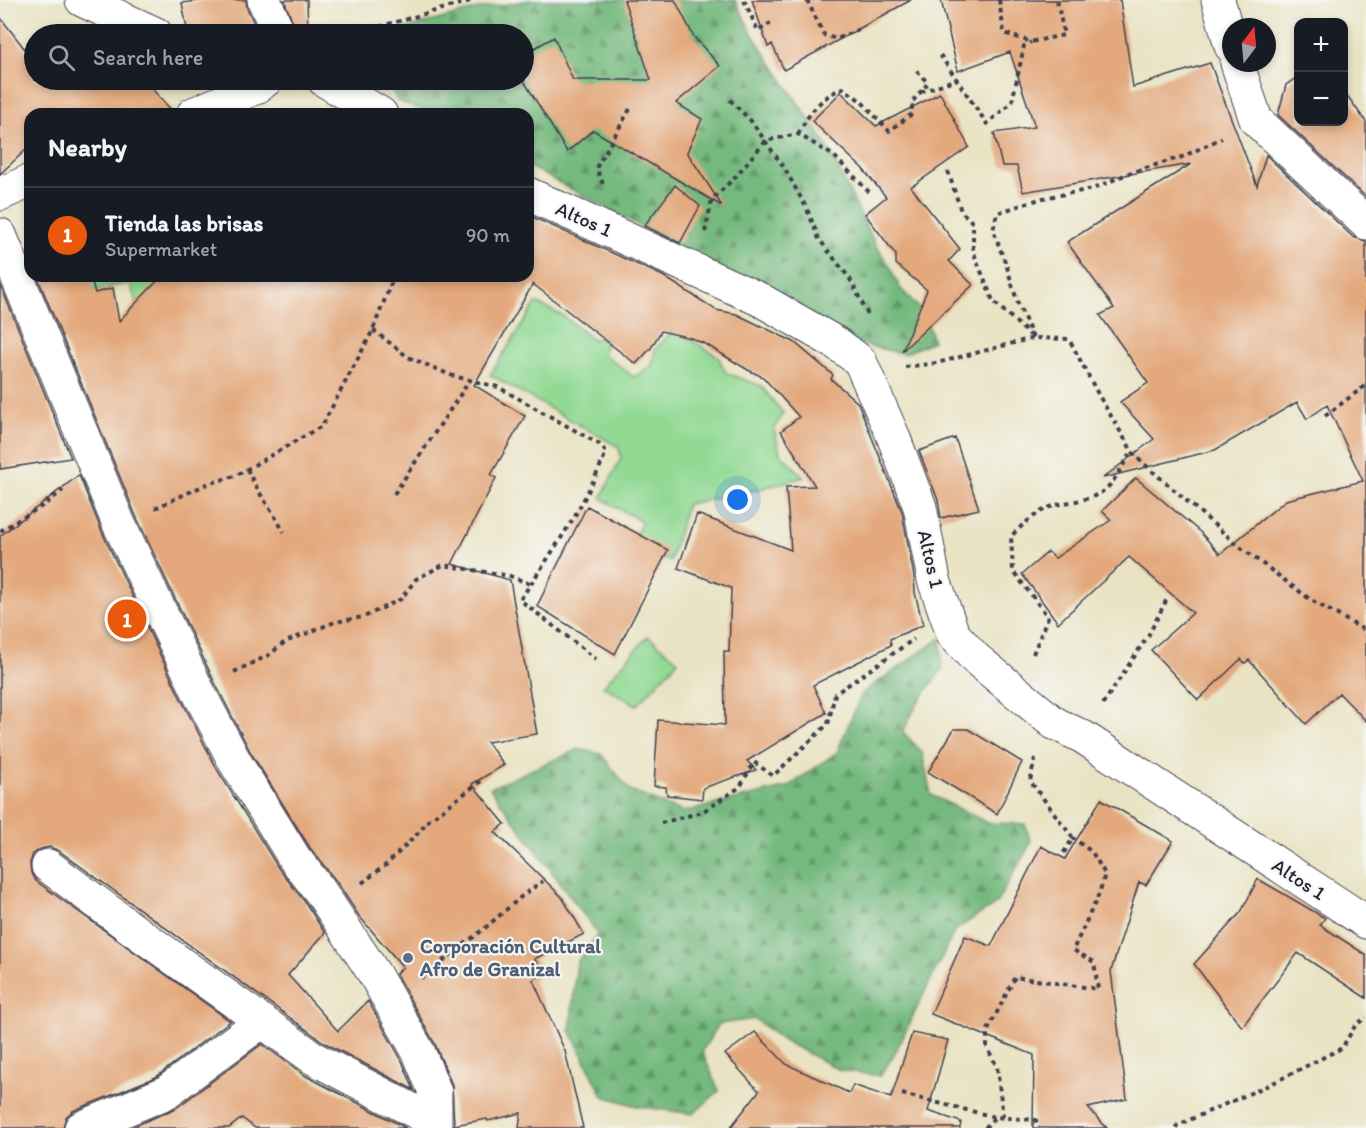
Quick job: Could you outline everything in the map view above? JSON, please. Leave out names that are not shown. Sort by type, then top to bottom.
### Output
[{"type":"street","points":[[82,0],[134,24]]},
{"type":"street","points":[[264,0],[275,24]]},
{"type":"street","points":[[1218,0],[1223,18]]},
{"type":"street","points":[[1240,72],[1256,120],[1366,223]]},
{"type":"street","points":[[205,108],[240,90]]},
{"type":"street","points":[[341,90],[371,108]]},
{"type":"street","points":[[0,194],[24,184]]},
{"type":"street","name":"Altos 1","points":[[534,197],[761,300],[836,343],[860,361],[893,436],[920,507],[934,580],[953,633],[975,658],[1054,723],[1083,737],[1366,922]]},
{"type":"street","points":[[0,235],[119,524],[198,690],[235,762],[295,859],[332,909],[375,975],[418,1053],[435,1092],[435,1125],[315,1059],[48,866]]},
{"type":"street","points":[[81,1128],[165,1093],[262,1020]]},
{"type":"path","points":[[389,24],[474,0]]},
{"type":"path","points":[[744,0],[758,31],[771,23]]},
{"type":"path","points":[[807,0],[824,35],[837,39],[862,28]]},
{"type":"path","points":[[999,0],[1004,33],[1031,42]]},
{"type":"path","points":[[940,55],[987,124],[1012,102],[1024,46],[1031,42],[1064,35],[1057,0]]},
{"type":"path","points":[[798,134],[809,113],[829,94],[843,88],[861,101],[890,131],[912,114],[912,102],[928,83],[914,68]]},
{"type":"path","points":[[921,92],[956,79]]},
{"type":"path","points":[[730,100],[752,121],[785,169],[807,209],[819,238],[850,279],[870,318]]},
{"type":"path","points":[[604,186],[596,168],[630,109]]},
{"type":"path","points":[[1033,338],[1017,301],[993,230],[997,213],[1043,198],[1093,189],[1129,173],[1182,157],[1256,120]]},
{"type":"path","points":[[701,272],[706,224],[712,200],[736,176],[765,141],[798,134],[834,156],[870,193]]},
{"type":"path","points":[[948,171],[961,211],[973,223],[973,251],[993,301],[1033,338]]},
{"type":"path","points":[[119,524],[207,484],[235,476],[322,426],[373,330],[392,282]]},
{"type":"path","points":[[373,330],[408,357],[453,376],[498,387],[599,444],[606,452],[595,481],[560,540],[520,600],[597,658]]},
{"type":"path","points":[[860,361],[900,368],[937,363],[1033,338],[1069,339],[1132,451],[1240,547],[1311,600],[1366,631]]},
{"type":"path","points":[[394,494],[470,380]]},
{"type":"path","points":[[1325,416],[1366,385]]},
{"type":"path","points":[[1023,650],[1033,654],[1048,616],[1013,571],[1011,536],[1032,517],[1053,506],[1080,502],[1101,492],[1109,486],[1132,451]]},
{"type":"path","points":[[0,531],[97,469]]},
{"type":"path","points":[[248,469],[257,490],[284,532]]},
{"type":"path","points":[[198,690],[269,655],[285,642],[335,622],[364,617],[401,599],[416,579],[443,565],[510,576],[530,584]]},
{"type":"path","points":[[1083,737],[1148,636],[1168,597]]},
{"type":"path","points":[[662,823],[702,812],[740,787],[754,762],[773,776],[828,724],[835,694],[948,618]]},
{"type":"path","points":[[1002,1117],[997,1067],[987,1047],[987,1032],[1015,977],[1098,989],[1094,962],[1073,950],[1099,894],[1105,874],[1092,852],[1072,838],[1030,781],[1034,761],[1054,723]]},
{"type":"path","points":[[332,909],[370,875],[387,864],[422,829],[425,823],[481,781]]},
{"type":"path","points":[[1064,854],[1072,838]]},
{"type":"path","points":[[390,1003],[543,881]]},
{"type":"path","points":[[1175,1128],[1342,1048],[1355,1026],[1366,1017]]},
{"type":"path","points":[[902,1095],[995,1117],[1036,1120],[1038,1128]]},
{"type":"path","points":[[985,1128],[995,1117]]},
{"type":"green space","points":[[530,0],[735,0],[754,37],[827,146],[875,244],[900,288],[925,314],[933,341],[904,354],[860,344],[534,169],[534,108],[416,108],[397,101],[392,90],[534,90],[534,24],[422,24],[474,10]]},
{"type":"green space","points":[[86,282],[158,282],[142,322],[130,283],[48,299]]},
{"type":"green space","points":[[536,303],[563,316],[593,340],[601,337],[606,342],[603,354],[634,377],[652,365],[655,349],[674,330],[718,356],[726,373],[761,386],[783,413],[774,430],[780,453],[804,477],[748,492],[687,504],[670,561],[630,546],[642,522],[601,498],[621,458],[619,447],[490,375]]},
{"type":"green space","points":[[648,636],[678,661],[637,705],[603,686]]},
{"type":"green space","points":[[941,638],[942,670],[918,702],[903,732],[922,752],[931,795],[988,823],[1025,824],[1031,843],[996,904],[955,930],[895,1053],[880,1076],[840,1070],[782,1040],[755,1019],[719,1024],[702,1051],[719,1091],[693,1114],[637,1106],[603,1096],[570,1030],[577,962],[598,934],[490,788],[579,749],[601,754],[630,791],[683,812],[788,787],[837,752],[862,693]]},
{"type":"building","points":[[206,0],[246,0],[254,24],[186,24],[182,3]]},
{"type":"building","points":[[284,0],[307,0],[308,24],[293,24]]},
{"type":"building","points":[[624,0],[675,0],[694,37],[720,66],[676,103],[702,119],[687,152],[722,206],[593,130],[567,152],[529,90],[534,90],[534,48],[554,37],[573,80],[651,80]]},
{"type":"building","points":[[752,0],[911,0],[784,70],[772,44],[768,47]]},
{"type":"building","points":[[941,0],[1120,0],[1133,87],[1210,63],[1257,186],[1266,155],[1353,237],[1366,241],[1366,721],[1339,693],[1306,724],[1249,660],[1245,663],[1241,659],[1198,700],[1151,650],[1193,613],[1129,557],[1058,623],[1022,574],[1048,552],[1055,558],[1111,520],[1102,511],[1136,478],[1200,532],[1220,554],[1286,500],[1363,481],[1327,405],[1307,419],[1297,402],[1215,450],[1103,478],[1154,439],[1120,402],[1148,383],[1100,315],[1114,308],[1067,242],[1191,164],[1023,192],[1017,166],[1002,166],[994,133],[1035,127],[1010,52],[958,71]]},
{"type":"building","points":[[0,17],[24,48],[24,90],[153,90],[170,108],[24,108],[24,152],[0,174]]},
{"type":"building","points":[[1294,79],[1294,126],[1348,126],[1348,97],[1366,122],[1366,197],[1278,115],[1286,85]]},
{"type":"building","points":[[841,92],[876,126],[940,93],[969,147],[911,187],[960,249],[949,261],[973,285],[902,351],[927,290],[896,264],[896,255],[865,214],[886,197],[862,168],[812,121]]},
{"type":"building","points":[[675,185],[700,206],[680,243],[644,226]]},
{"type":"building","points":[[534,218],[663,276],[716,310],[736,314],[794,342],[833,375],[831,379],[858,403],[902,512],[915,593],[923,625],[890,639],[891,645],[813,685],[826,713],[747,761],[756,770],[703,788],[702,799],[667,795],[666,787],[654,786],[658,720],[725,725],[724,651],[729,652],[731,588],[678,568],[697,514],[791,550],[786,487],[815,486],[781,431],[799,417],[763,377],[691,338],[661,331],[651,348],[636,364],[533,284],[474,385],[525,416],[491,475],[496,478],[452,564],[510,580],[537,734],[487,742],[504,765],[472,784],[505,824],[495,832],[562,897],[584,934],[534,959],[545,972],[533,980],[565,1051],[583,1128],[519,1128],[521,1113],[488,1121],[487,1119],[454,1125],[452,1085],[435,1044],[396,974],[403,967],[359,916],[336,881],[310,848],[251,753],[215,683],[136,516],[39,282],[92,282],[95,293],[113,288],[119,321],[156,282],[534,282]]},
{"type":"building","points":[[0,284],[71,458],[0,469]]},
{"type":"building","points":[[955,438],[979,509],[941,518],[938,500],[919,451]]},
{"type":"building","points":[[79,475],[102,532],[181,699],[218,771],[279,869],[305,902],[325,933],[288,975],[338,1031],[368,1001],[402,1061],[414,1090],[325,1043],[59,851],[50,847],[33,854],[30,863],[31,873],[36,881],[230,1021],[156,1077],[73,1111],[66,1117],[63,1128],[0,1128],[0,536]]},
{"type":"building","points":[[587,506],[668,550],[615,654],[537,606]]},
{"type":"building","points":[[954,729],[968,729],[1022,762],[997,814],[928,772]]},
{"type":"building","points":[[1101,799],[1173,841],[1146,885],[1139,882],[1111,971],[1127,1099],[1088,1108],[1107,1128],[1033,1128],[1034,1055],[931,1014],[965,936],[991,946],[1041,846],[1065,859]]},
{"type":"building","points":[[1258,879],[1325,918],[1320,925],[1366,955],[1366,998],[1298,953],[1242,1027],[1194,964],[1241,912]]},
{"type":"building","points":[[755,1032],[786,1064],[849,1093],[853,1085],[891,1098],[912,1033],[948,1040],[928,1111],[961,1122],[960,1128],[730,1128],[759,1091],[725,1054]]},
{"type":"building","points":[[262,1044],[306,1076],[406,1128],[255,1128],[242,1118],[229,1128],[130,1128],[176,1108]]},
{"type":"place","name":"Tienda las brisas","points":[[127,619]]},
{"type":"place","name":"Corporación Cultural Afro de Granizal","points":[[408,958]]}]
